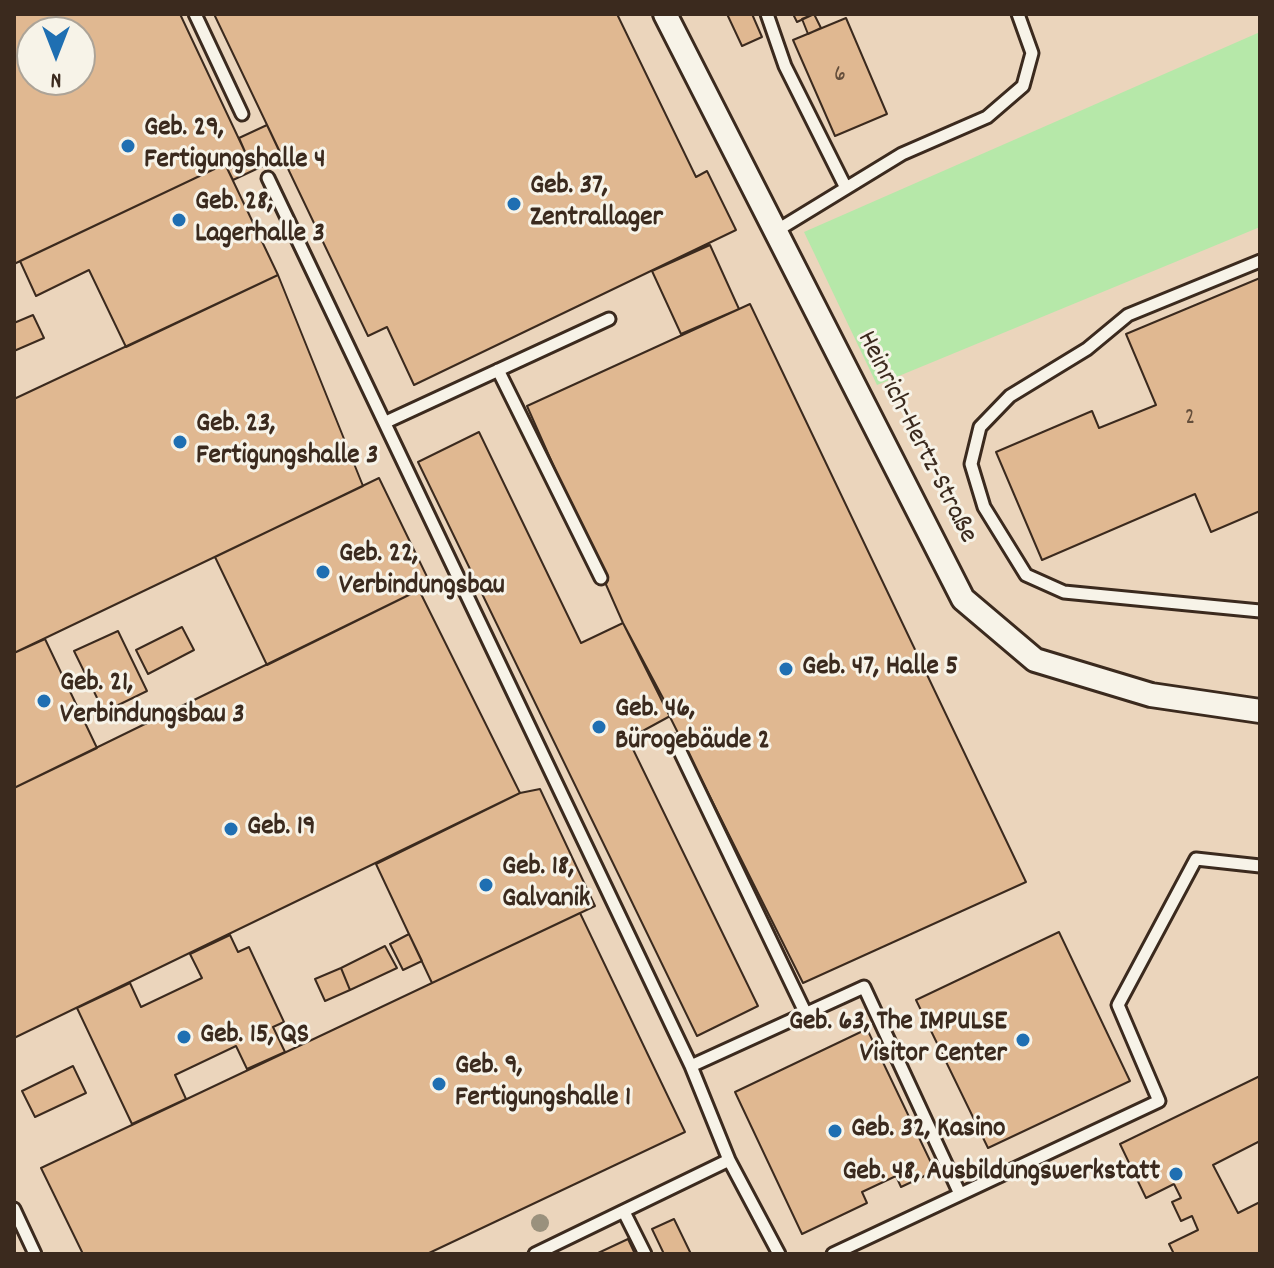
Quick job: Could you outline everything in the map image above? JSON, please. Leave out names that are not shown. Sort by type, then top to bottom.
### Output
[{"type":"street","name":"Heinrich-Hertz-Straße","points":[[665,14],[963,599],[1035,660],[1151,695],[1260,711]]},
{"type":"lane","points":[[195,14],[242,114]]},
{"type":"lane","points":[[767,14],[785,66],[846,188]]},
{"type":"lane","points":[[776,231],[902,154],[987,117],[1023,86],[1032,53],[1018,14]]},
{"type":"lane","points":[[268,178],[691,1066],[729,1160],[779,1254]]},
{"type":"lane","points":[[1260,261],[1128,315],[1087,349],[1010,396],[980,427],[971,464],[984,507],[1026,575],[1064,592],[1260,611]]},
{"type":"lane","points":[[386,422],[609,319]]},
{"type":"lane","points":[[498,370],[601,578]]},
{"type":"lane","points":[[675,741],[806,1014]]},
{"type":"lane","points":[[833,1254],[1159,1101],[1118,1005],[1196,859],[1260,866]]},
{"type":"lane","points":[[691,1066],[864,987],[960,1194]]},
{"type":"lane","points":[[535,1254],[729,1160]]},
{"type":"lane","points":[[14,1209],[35,1254]]},
{"type":"lane","points":[[624,1212],[645,1254]]},
{"type":"shaded area","points":[[14,14],[1260,14],[1260,1254],[14,1254]]},
{"type":"green space","points":[[1260,32],[1260,227],[877,385],[804,232]]},
{"type":"building","name":"Geb. 29, Fertigungshalle 4","points":[[14,14],[180,14],[246,154],[14,264]]},
{"type":"building","name":"Geb. 37, Zentrallager","points":[[214,14],[617,14],[696,177],[707,171],[736,230],[414,385],[387,327],[368,336]]},
{"type":"building","points":[[727,14],[752,14],[762,37],[742,46]]},
{"type":"building","points":[[793,14],[814,14],[797,22]]},
{"type":"building","points":[[814,14],[821,28],[808,34],[802,19]]},
{"type":"building","points":[[846,18],[887,114],[835,136],[793,40]]},
{"type":"building","points":[[267,125],[282,157],[233,180],[225,164],[246,154],[239,138]]},
{"type":"building","name":"Geb. 28, Lagerhalle 3","points":[[225,164],[278,275],[126,347],[89,270],[36,296],[20,261]]},
{"type":"building","points":[[710,245],[739,309],[681,334],[652,271]]},
{"type":"building","name":"Geb. 23, Fertigungshalle 3","points":[[278,275],[363,486],[14,653],[14,399]]},
{"type":"building","points":[[1260,278],[1260,511],[1211,532],[1195,494],[1042,560],[996,452],[1092,411],[1099,428],[1156,405],[1126,334]]},
{"type":"building","name":"Geb. 47, Halle 5","points":[[750,304],[1026,882],[803,983],[623,623],[527,406]]},
{"type":"building","points":[[33,315],[44,338],[14,351],[14,323]]},
{"type":"building","name":"Geb. 46, Bürogebäude 2","points":[[479,432],[581,643],[623,623],[672,715],[628,739],[758,1006],[697,1036],[418,462]]},
{"type":"building","name":"Geb. 22, Verbindungsbau","points":[[379,478],[432,587],[419,590],[267,665],[215,557]]},
{"type":"building","name":"Geb. 19","points":[[419,590],[520,793],[14,1038],[14,788]]},
{"type":"building","points":[[182,627],[194,650],[148,674],[136,650]]},
{"type":"building","points":[[118,631],[147,691],[104,712],[74,651]]},
{"type":"building","name":"Geb. 21, Verbindungsbau 3","points":[[45,639],[97,748],[14,788],[14,653]]},
{"type":"building","name":"Geb. 18, Galvanik","points":[[540,789],[595,906],[432,983],[376,864],[520,793]]},
{"type":"building","name":"Geb. 9, Fertigungshalle 1","points":[[580,913],[685,1132],[427,1254],[83,1254],[41,1168]]},
{"type":"building","name":"Geb. 63, The IMPULSE Visitor Center","points":[[1059,932],[1130,1081],[988,1148],[916,1000]]},
{"type":"building","points":[[409,934],[422,961],[403,970],[390,944]]},
{"type":"building","name":"Geb. 15, QS","points":[[230,935],[238,952],[249,947],[284,1022],[273,1027],[285,1052],[247,1069],[236,1046],[175,1075],[186,1099],[132,1124],[77,1008],[130,983],[141,1007],[202,978],[190,954]]},
{"type":"building","points":[[385,946],[397,968],[350,990],[341,968]]},
{"type":"building","points":[[341,968],[350,990],[325,1001],[315,979]]},
{"type":"building","name":"Geb. 32, Kasino","points":[[867,1029],[935,1171],[901,1187],[896,1176],[862,1192],[867,1203],[802,1234],[735,1092]]},
{"type":"building","points":[[73,1066],[86,1093],[35,1117],[22,1091]]},
{"type":"building","name":"Geb. 48, Ausbildungswerkstatt","points":[[1260,1076],[1260,1141],[1213,1165],[1238,1213],[1260,1202],[1260,1254],[1174,1254],[1169,1244],[1198,1230],[1192,1216],[1181,1221],[1172,1202],[1181,1198],[1174,1184],[1146,1198],[1120,1144]]},
{"type":"building","points":[[674,1219],[691,1254],[664,1254],[652,1229]]},
{"type":"building","points":[[628,1239],[635,1254],[596,1254]]},
{"type":"place","name":"Geb. 29, Fertigungshalle 4","points":[[128,146]]},
{"type":"place","name":"Geb. 37, Zentrallager","points":[[514,204]]},
{"type":"place","name":"Geb. 28, Lagerhalle 3","points":[[179,220]]},
{"type":"place","name":"Geb. 23, Fertigungshalle 3","points":[[180,442]]},
{"type":"place","name":"Geb. 22, Verbindungsbau","points":[[323,572]]},
{"type":"place","name":"Geb. 47, Halle 5","points":[[786,669]]},
{"type":"place","name":"Geb. 21, Verbindungsbau 3","points":[[44,701]]},
{"type":"place","name":"Geb. 46, Bürogebäude 2","points":[[599,727]]},
{"type":"place","name":"Geb. 19","points":[[231,829]]},
{"type":"place","name":"Geb. 18, Galvanik","points":[[486,885]]},
{"type":"place","name":"Geb. 15, QS","points":[[184,1037]]},
{"type":"place","name":"Geb. 63, The IMPULSE Visitor Center","points":[[1023,1040]]},
{"type":"place","name":"Geb. 9, Fertigungshalle 1","points":[[439,1084]]},
{"type":"place","name":"Geb. 32, Kasino","points":[[835,1131]]},
{"type":"place","name":"Geb. 48, Ausbildungswerkstatt","points":[[1176,1174]]}]
